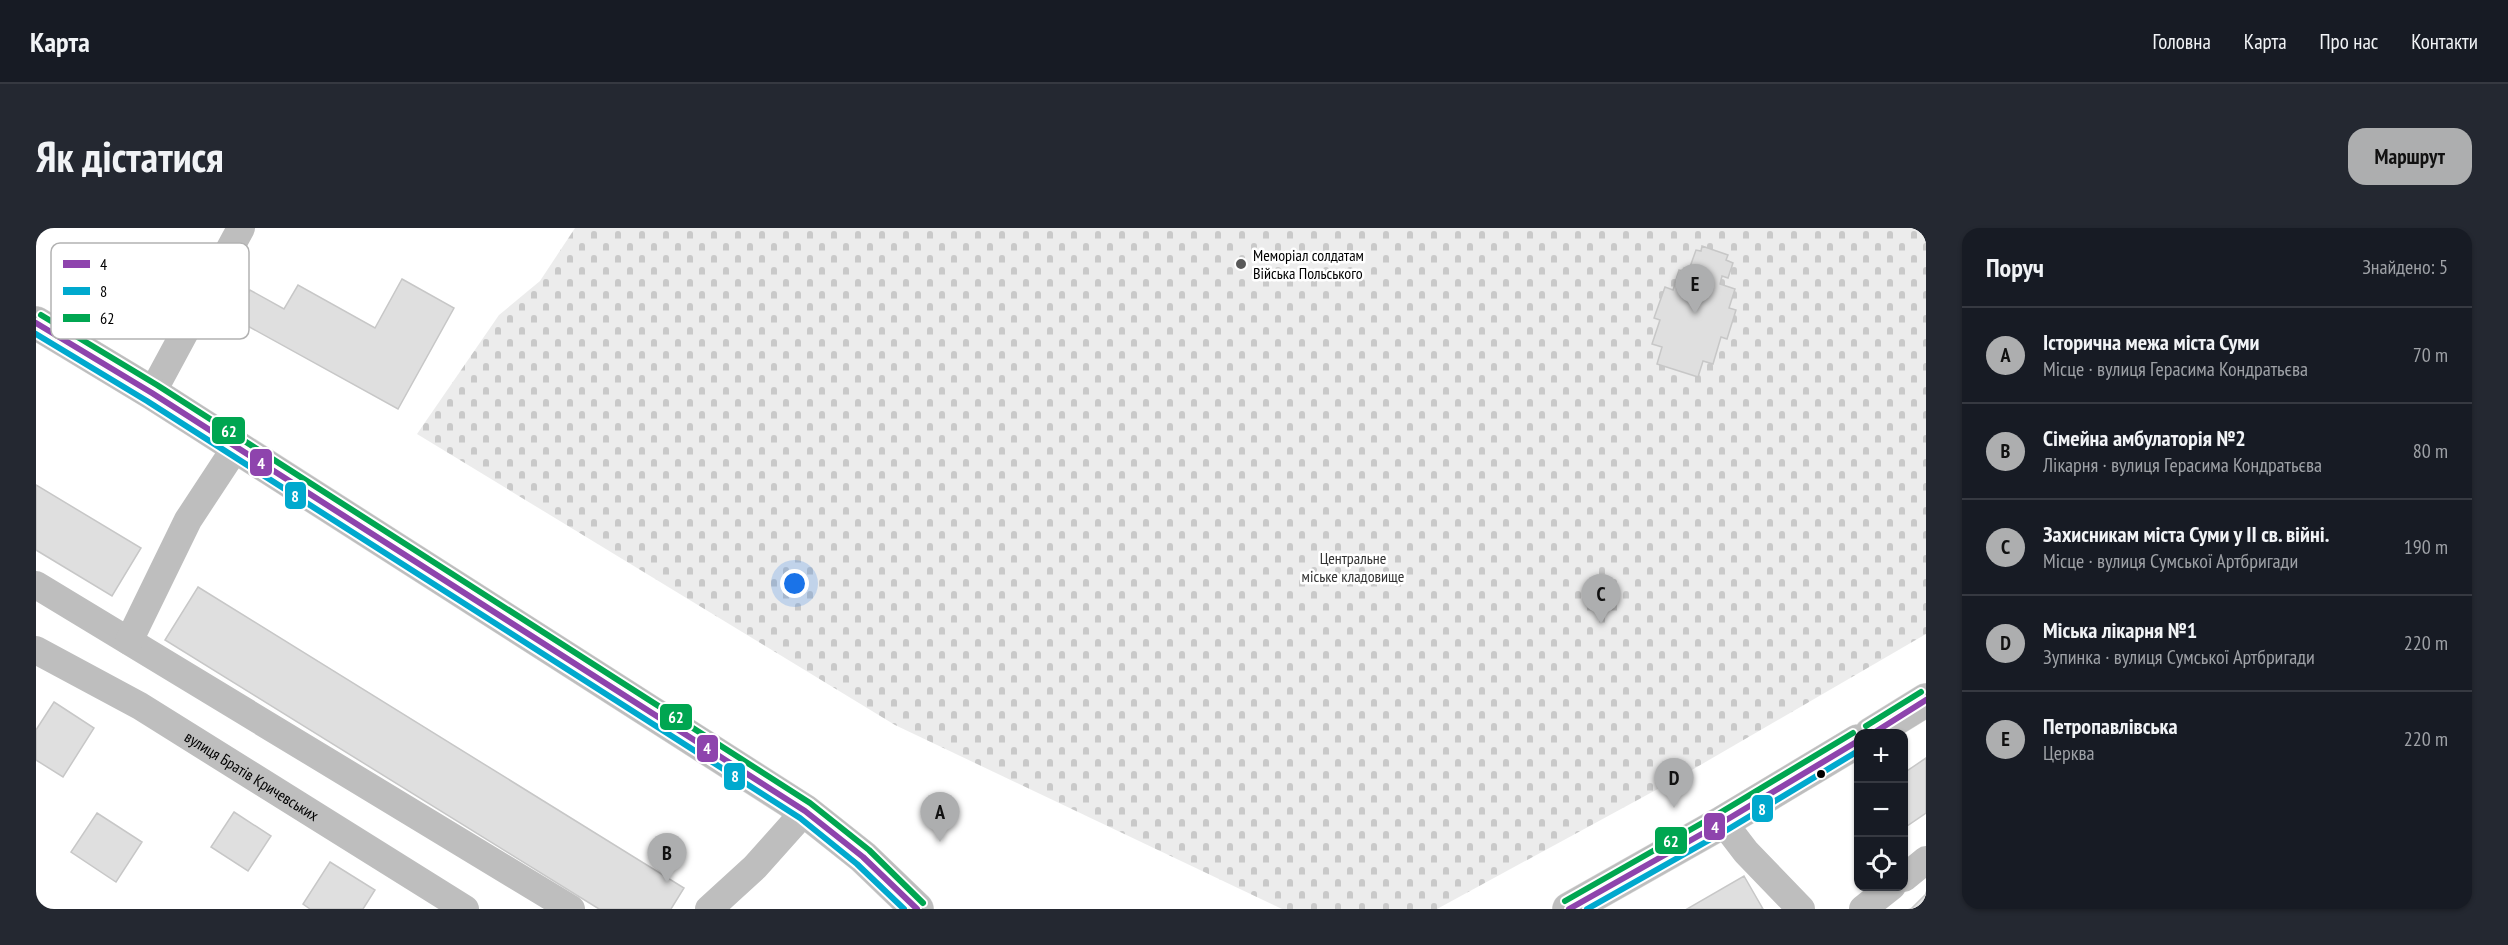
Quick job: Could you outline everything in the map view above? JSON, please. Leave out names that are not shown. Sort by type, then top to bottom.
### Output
[{"type":"main road","points":[[36,323],[51,332]]},
{"type":"main road","points":[[63,339],[152,393],[805,811],[863,857],[917,909]]},
{"type":"main road","points":[[1879,729],[1926,700]]},
{"type":"main road","points":[[1569,909],[1724,822],[1854,743]]},
{"type":"street","points":[[233,243],[241,228]]},
{"type":"street","points":[[152,393],[181,339]]},
{"type":"street","points":[[129,641],[188,520],[236,447]]},
{"type":"street","points":[[36,585],[571,909]]},
{"type":"street","name":"вулиця Братів Кричевських","points":[[36,650],[140,706],[465,909]]},
{"type":"street","points":[[709,909],[755,867],[805,811]]},
{"type":"street","points":[[1724,822],[1746,852],[1801,909]]},
{"type":"street","points":[[1908,875],[1926,860]]},
{"type":"street","points":[[1863,909],[1886,891]]},
{"type":"green space","name":"Центральне міське кладовище","points":[[575,228],[1926,228],[1926,634],[1678,778],[1437,909],[1282,909],[895,725],[417,434],[499,315],[540,281]]},
{"type":"building","points":[[1702,246],[1728,255],[1726,260],[1733,263],[1728,278],[1722,276],[1720,284],[1735,289],[1729,308],[1736,310],[1727,339],[1721,337],[1713,364],[1703,361],[1698,377],[1657,364],[1662,347],[1652,344],[1660,320],[1654,318],[1665,287],[1673,290],[1679,270],[1694,275],[1695,268],[1690,267],[1696,250],[1701,251]]},
{"type":"building","points":[[402,279],[454,308],[398,409],[249,327],[249,292],[250,290],[284,309],[298,285],[375,328]]},
{"type":"building","points":[[36,485],[141,548],[112,596],[36,550]]},
{"type":"building","points":[[198,587],[684,888],[671,909],[599,909],[165,640]]},
{"type":"building","points":[[54,702],[94,728],[63,777],[36,760],[36,730]]},
{"type":"building","points":[[1926,758],[1926,813],[1908,825],[1908,783],[1908,770]]},
{"type":"building","points":[[234,812],[271,836],[248,871],[211,847]]},
{"type":"building","points":[[97,813],[142,842],[116,882],[71,852]]},
{"type":"building","points":[[330,862],[375,890],[363,909],[310,909],[303,904]]},
{"type":"building","points":[[1744,876],[1763,909],[1687,909]]},
{"type":"building","points":[[1926,894],[1926,909],[1911,909]]},
{"type":"transit line","name":"62","points":[[41,315],[51,321]]},
{"type":"transit line","name":"4","points":[[36,323],[51,332]]},
{"type":"transit line","name":"8","points":[[36,334],[147,401],[800,818],[857,864],[904,909]]},
{"type":"transit line","name":"4","points":[[63,339],[152,393],[805,811],[863,857],[917,909]]},
{"type":"transit line","name":"62","points":[[81,339],[157,385],[810,803],[869,850],[923,903]]},
{"type":"transit line","name":"62","points":[[1866,726],[1921,692]]},
{"type":"transit line","name":"4","points":[[1880,729],[1926,700]]},
{"type":"transit line","name":"62","points":[[1565,901],[1718,814],[1853,733]]},
{"type":"transit line","name":"4","points":[[1569,909],[1723,822],[1854,743]]},
{"type":"transit line","name":"8","points":[[1587,909],[1727,830],[1854,753]]},
{"type":"place","name":"Меморіал солдатам Війська Польського","points":[[1241,264]]},
{"type":"place","name":"Петропавлівська","points":[[1695,314]]},
{"type":"place","name":"Захисникам міста Суми у ІІ св. війні.","points":[[1601,624]]},
{"type":"place","name":"Міська лікарня №1","points":[[1674,808]]},
{"type":"place","name":"Історична межа міста Суми","points":[[940,842]]},
{"type":"place","name":"Сімейна амбулаторія №2","points":[[667,883]]}]
